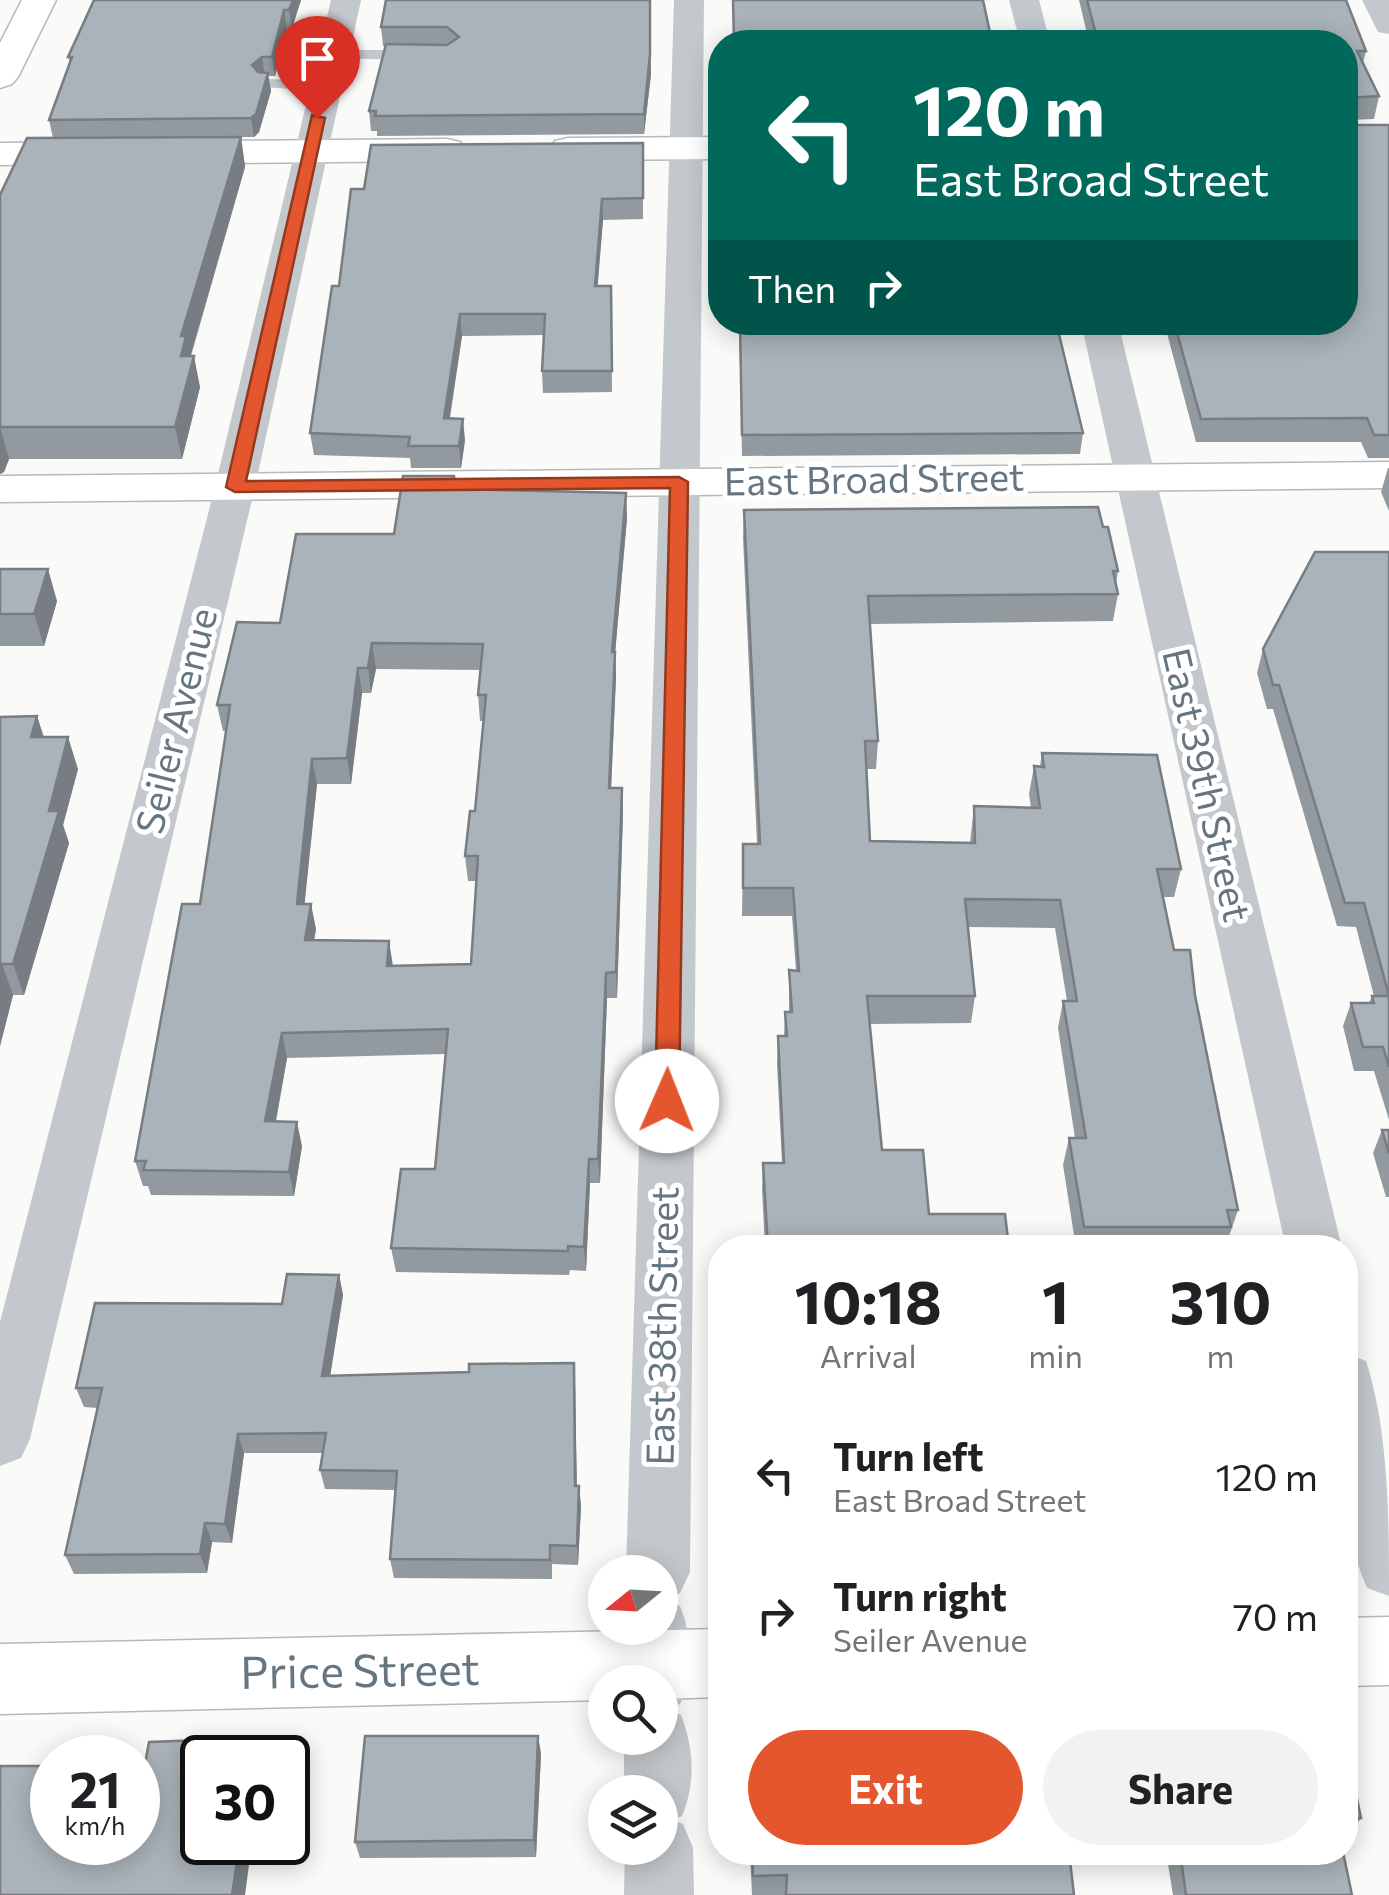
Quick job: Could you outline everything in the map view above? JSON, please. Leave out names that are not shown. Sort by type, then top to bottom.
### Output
[{"type":"main road","points":[[0,77],[39,0]]},
{"type":"main road","points":[[541,149],[703,148]]},
{"type":"main road","points":[[0,154],[482,149]]},
{"type":"main road","name":"East Broad Street","points":[[0,489],[1389,475]]},
{"type":"main road","points":[[1358,1652],[1389,1652]]},
{"type":"main road","name":"Price Street","points":[[0,1679],[672,1659]]},
{"type":"street","name":"Seiler Avenue","points":[[0,1439],[235,487],[346,0]]},
{"type":"street","name":"East 38th Street","points":[[658,1555],[679,482],[703,148],[689,0]]},
{"type":"street","points":[[1024,0],[1031,30]]},
{"type":"street","points":[[1377,0],[1389,24]]},
{"type":"street","name":"East 39th Street","points":[[1102,335],[1311,1235]]},
{"type":"street","points":[[1358,1435],[1389,1567]]},
{"type":"street","points":[[659,1865],[660,1895]]},
{"type":"lane","points":[[267,84],[329,68],[432,55]]},
{"type":"lane","points":[[329,68],[400,64]]},
{"type":"building","points":[[94,0],[293,0],[289,10],[284,10],[272,57],[262,57],[252,65],[258,72],[268,73],[256,114],[251,118],[49,120],[72,57],[68,57]]},
{"type":"building","points":[[386,0],[650,0],[644,114],[375,116],[376,111],[369,111],[386,44],[447,45],[459,37],[447,27],[381,27]]},
{"type":"building","points":[[733,0],[983,0],[989,30],[734,30]]},
{"type":"building","points":[[1087,0],[1346,0],[1358,30],[1095,30]]},
{"type":"building","points":[[1358,31],[1366,51],[1358,51]]},
{"type":"building","points":[[1358,53],[1379,96],[1358,97]]},
{"type":"building","points":[[1358,125],[1389,125],[1389,435],[1374,435],[1367,418],[1201,419],[1178,335],[1358,335]]},
{"type":"building","points":[[241,137],[181,336],[186,336],[181,356],[194,356],[175,427],[0,427],[0,195],[27,138]]},
{"type":"building","points":[[643,143],[643,198],[602,199],[595,286],[611,286],[612,371],[542,371],[545,314],[460,314],[444,418],[463,419],[459,446],[408,446],[410,437],[310,433],[332,286],[339,286],[351,189],[364,189],[371,145]]},
{"type":"building","points":[[740,335],[1059,335],[1083,433],[742,435]]},
{"type":"building","points":[[403,476],[454,476],[455,489],[626,493],[612,652],[609,788],[622,788],[616,972],[606,973],[598,1159],[589,1159],[584,1247],[568,1246],[568,1251],[391,1248],[401,1169],[435,1169],[448,1029],[282,1033],[265,1121],[297,1122],[289,1172],[143,1170],[146,1161],[135,1161],[182,904],[200,904],[230,705],[217,705],[237,622],[280,623],[296,534],[394,534]],"holes":[[[372,643],[483,644],[478,695],[486,695],[475,811],[470,811],[465,856],[478,856],[471,964],[387,966],[389,941],[305,940],[311,904],[297,904],[312,759],[347,758],[358,668],[368,668]]]},
{"type":"building","points":[[1098,507],[1103,527],[1108,527],[1118,571],[1113,571],[1118,594],[868,596],[878,741],[865,741],[870,841],[975,843],[974,806],[1040,808],[1034,766],[1044,767],[1042,753],[1157,755],[1181,869],[1157,869],[1174,950],[1190,950],[1195,995],[1238,1210],[1227,1210],[1231,1227],[1084,1227],[1069,1138],[1086,1138],[1063,1001],[1077,1001],[1060,900],[965,899],[975,996],[867,996],[882,1150],[923,1150],[929,1214],[1005,1214],[1007,1235],[767,1235],[763,1163],[784,1163],[778,1036],[787,1036],[785,1012],[792,1012],[789,970],[799,971],[793,888],[743,888],[743,844],[760,844],[744,510]]},
{"type":"building","points":[[1315,552],[1389,552],[1389,996],[1364,903],[1345,903],[1279,685],[1273,685],[1263,649]]},
{"type":"building","points":[[0,569],[48,569],[34,614],[0,614]]},
{"type":"building","points":[[37,716],[31,737],[68,737],[49,811],[59,811],[13,964],[2,964],[0,970],[0,717]]},
{"type":"building","points":[[1372,996],[1389,996],[1389,1067],[1383,1047],[1363,1047],[1351,1003],[1374,1003]]},
{"type":"building","points":[[1382,1130],[1389,1130],[1389,1154]]},
{"type":"building","points":[[287,1274],[339,1275],[322,1376],[469,1372],[469,1364],[574,1363],[577,1546],[550,1545],[550,1560],[390,1559],[397,1471],[320,1470],[326,1433],[238,1434],[225,1524],[205,1523],[200,1554],[65,1555],[102,1388],[76,1388],[95,1303],[282,1304]]},
{"type":"building","points":[[365,1736],[538,1736],[534,1840],[355,1842]]},
{"type":"building","points":[[180,1741],[180,1865],[237,1865],[232,1895],[0,1895],[0,1766],[30,1766],[30,1865],[160,1865],[160,1742]]},
{"type":"building","points":[[753,1865],[1071,1865],[1074,1895],[786,1895],[787,1875],[753,1876]]},
{"type":"building","points":[[1182,1865],[1346,1865],[1352,1895],[1186,1895]]},
{"type":"route","points":[[317,118],[235,487],[679,482],[667,1101]]}]
